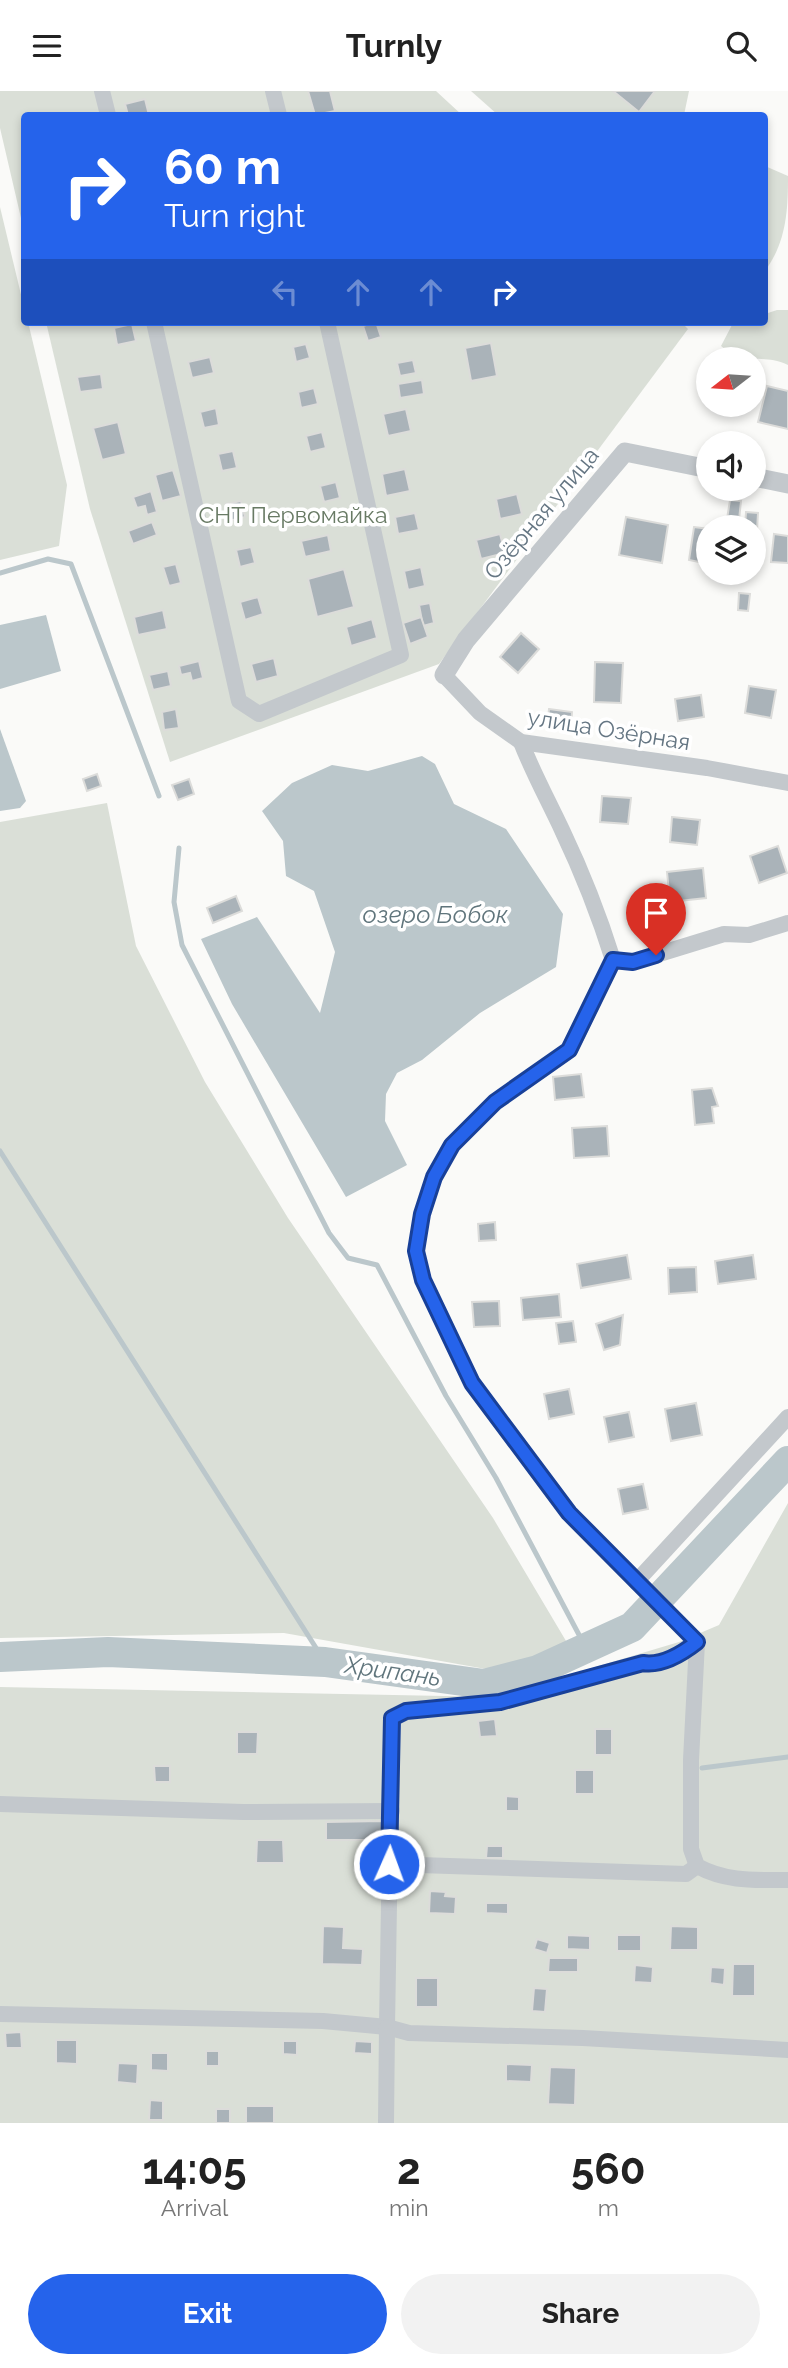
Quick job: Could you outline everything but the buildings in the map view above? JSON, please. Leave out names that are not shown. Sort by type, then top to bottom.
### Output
[{"type":"street","points":[[102,91],[107,112]]},
{"type":"street","points":[[274,91],[278,112]]},
{"type":"street","points":[[155,326],[239,701],[259,714],[401,655],[328,326]]},
{"type":"street","name":"Озёрная улица","points":[[444,675],[466,640],[625,452],[696,466]]},
{"type":"street","points":[[766,479],[788,484]]},
{"type":"street","name":"улица Озёрная","points":[[444,675],[480,713],[521,742],[707,768],[788,783]]},
{"type":"street","points":[[521,742],[598,913],[613,960],[569,1050],[495,1102],[452,1145],[434,1177],[422,1214],[416,1251],[423,1280],[472,1383],[569,1513],[697,1642],[691,1760],[691,1849],[697,1866],[712,1875],[734,1880],[788,1880]]},
{"type":"street","points":[[613,960],[633,962],[724,934],[749,935],[788,922]]},
{"type":"street","points":[[636,1582],[788,1417]]},
{"type":"street","points":[[386,2123],[392,1718],[406,1711],[500,1702],[683,1654],[697,1642]]},
{"type":"street","points":[[0,1804],[243,1812],[392,1811]]},
{"type":"street","points":[[389,1864],[685,1874],[697,1866]]},
{"type":"street","points":[[0,2014],[323,2021],[387,2027],[409,2033],[788,2050]]},
{"type":"green space","points":[[0,91],[436,91],[459,112],[21,112],[21,218],[0,128]]},
{"type":"green space","points":[[471,91],[689,91],[685,112],[495,112]]},
{"type":"green space","points":[[768,167],[788,176],[782,238],[768,266]]},
{"type":"green space","points":[[0,207],[21,294],[21,326],[29,326],[67,485],[59,546],[0,560]]},
{"type":"green space","points":[[788,310],[788,365],[766,360],[766,347],[721,346],[731,326],[768,326],[768,313]]},
{"type":"green space","name":"СНТ Первомайка","points":[[47,326],[685,326],[688,329],[439,664],[170,762],[90,509]]},
{"type":"green space","points":[[107,803],[136,946],[205,1082],[288,1218],[493,1518],[569,1646],[497,1671],[284,1633],[0,1638],[0,822]]},
{"type":"green space","points":[[788,1503],[788,2123],[0,2123],[0,1687],[495,1697],[679,1642],[719,1625]]},
{"type":"water","points":[[46,615],[61,671],[0,689],[0,625]]},
{"type":"water","points":[[0,729],[26,801],[20,808],[0,811]]},
{"type":"water","name":"озеро Бобок","points":[[422,756],[435,764],[454,804],[506,829],[563,914],[556,967],[480,1013],[422,1060],[397,1073],[386,1094],[385,1121],[407,1165],[346,1197],[232,1004],[201,939],[257,917],[320,1013],[335,952],[314,891],[286,876],[283,841],[262,811],[292,783],[332,765],[368,771]]},
{"type":"waterway","points":[[0,573],[48,559],[71,564],[159,796]]},
{"type":"waterway","points":[[179,848],[174,902],[182,945],[329,1233],[348,1258],[377,1265],[446,1396],[496,1478],[586,1648]]},
{"type":"waterway","points":[[0,1151],[325,1662]]},
{"type":"waterway","name":"Хрипань","points":[[0,1657],[108,1652],[325,1662],[484,1684],[538,1670],[632,1627],[788,1461]]},
{"type":"waterway","points":[[702,1768],[788,1757]]},
{"type":"route","points":[[389,1864],[392,1718],[406,1711],[500,1702],[683,1654],[697,1642],[569,1513],[472,1383],[423,1280],[416,1251],[422,1214],[434,1177],[452,1145],[495,1102],[569,1050],[613,960],[633,962],[656,955]]}]
